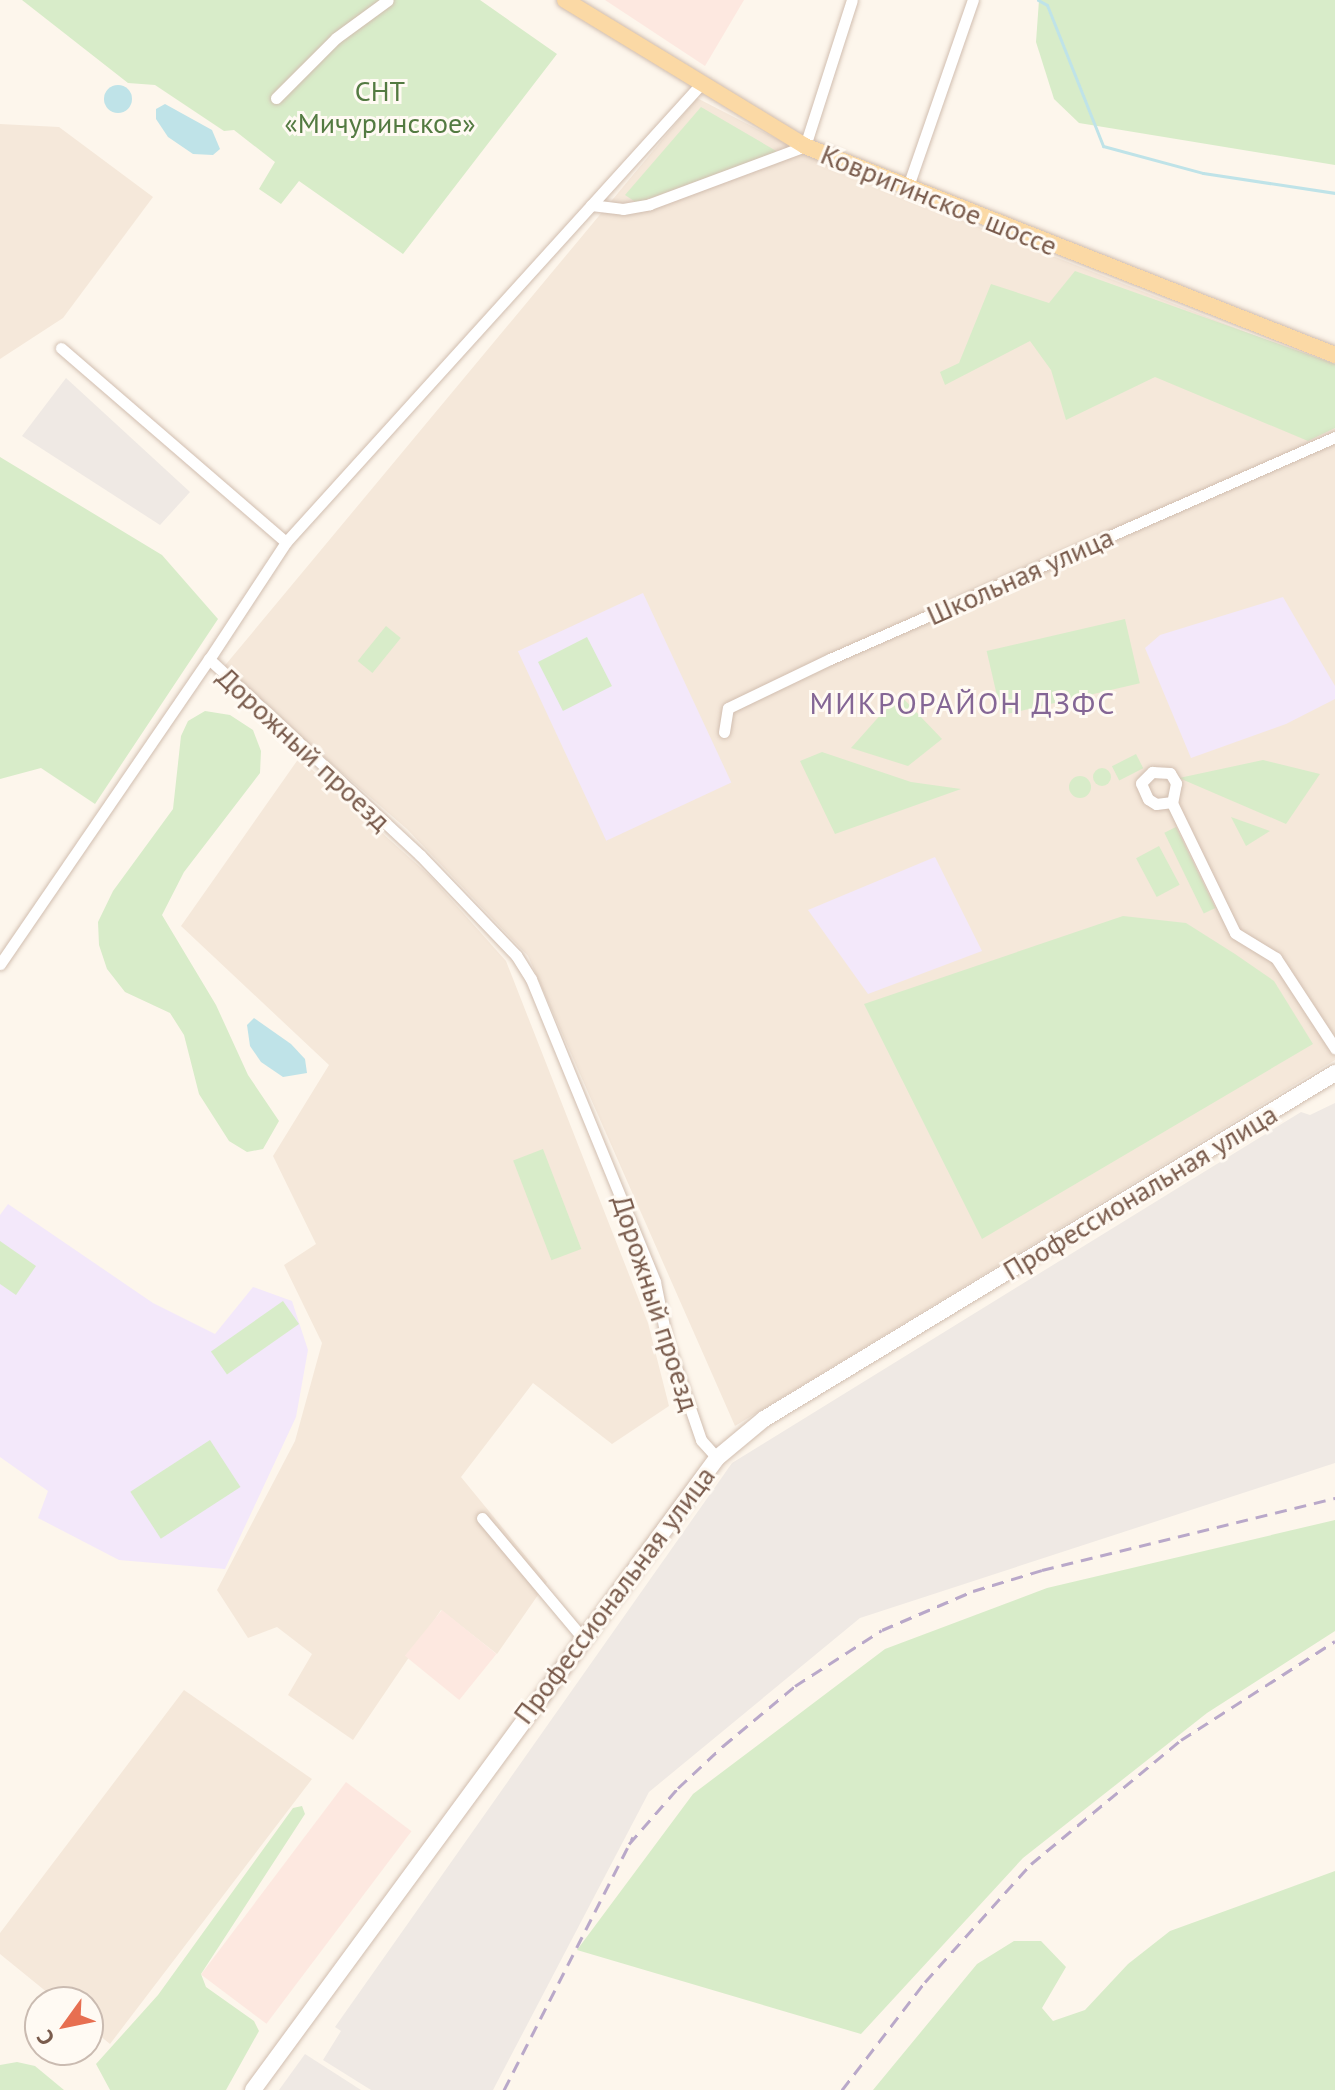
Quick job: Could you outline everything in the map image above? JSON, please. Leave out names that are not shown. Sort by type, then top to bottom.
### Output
[{"type":"main road","name":"Ковригинское шоссе","points":[[565,0],[805,146],[907,189],[1335,355]]},
{"type":"main road","name":"Профессиональная улица","points":[[253,2090],[582,1637],[717,1458],[764,1419],[1335,1073]]},
{"type":"street","points":[[276,98],[336,38],[388,0]]},
{"type":"street","points":[[591,205],[623,209],[650,204],[805,146],[852,0]]},
{"type":"street","points":[[907,189],[973,0]]},
{"type":"street","name":"Дорожный проезд","points":[[701,84],[286,542],[209,659],[420,855],[516,955],[588,1109],[655,1282],[667,1341],[701,1440],[717,1458]]},
{"type":"street","points":[[61,348],[286,542]]},
{"type":"street","name":"Школьная улица","points":[[724,732],[728,708],[1335,437]]},
{"type":"street","points":[[0,964],[209,659]]},
{"type":"street","points":[[1172,802],[1235,933],[1276,958],[1335,1048]]},
{"type":"street","points":[[482,1518],[582,1637]]},
{"type":"shaded area","points":[[605,0],[744,0],[705,66]]},
{"type":"shaded area","name":"МИКРОРАЙОН ДЗФС","points":[[697,98],[847,175],[1335,367],[1335,1060],[735,1426],[528,956],[407,829],[222,669]]},
{"type":"shaded area","points":[[0,124],[59,127],[153,197],[63,318],[0,359]]},
{"type":"shaded area","points":[[66,378],[190,492],[160,525],[22,436]]},
{"type":"shaded area","points":[[643,593],[731,782],[606,841],[518,651]]},
{"type":"shaded area","points":[[1283,597],[1335,686],[1335,699],[1286,724],[1191,758],[1145,648],[1160,635]]},
{"type":"shaded area","points":[[299,758],[431,877],[506,961],[648,1323],[669,1406],[612,1444],[533,1383],[461,1477],[547,1582],[497,1654],[441,1610],[353,1740],[288,1695],[312,1654],[277,1627],[248,1638],[217,1590],[295,1441],[322,1343],[284,1265],[316,1244],[273,1156],[329,1065],[181,926]]},
{"type":"shaded area","points":[[935,857],[982,951],[868,994],[808,910]]},
{"type":"shaded area","points":[[1335,1103],[1335,1463],[860,1618],[649,1792],[493,2090],[371,2090],[323,2060],[341,2031],[335,2027],[732,1463],[1301,1112],[1310,1115]]},
{"type":"shaded area","points":[[8,1204],[153,1303],[215,1334],[253,1287],[292,1301],[308,1350],[296,1417],[225,1569],[119,1560],[38,1518],[48,1491],[0,1457],[0,1215]]},
{"type":"shaded area","points":[[442,1610],[496,1654],[459,1700],[405,1656]]},
{"type":"shaded area","points":[[184,1690],[312,1779],[110,2044],[104,2039],[104,1986],[39,1986],[0,1954],[0,1933]]},
{"type":"shaded area","points":[[346,1782],[411,1831],[266,2024],[201,1974]]},
{"type":"shaded area","points":[[305,2054],[361,2090],[279,2090]]},
{"type":"green space","name":"СНТ «Мичуринское»","points":[[22,0],[480,0],[557,54],[403,254],[299,181],[281,204],[259,189],[275,162],[234,130],[224,131],[155,85],[128,83]]},
{"type":"green space","points":[[1039,0],[1335,0],[1335,165],[1079,123],[1054,99],[1036,42]]},
{"type":"green space","points":[[701,107],[778,152],[637,203],[625,195]]},
{"type":"green space","points":[[1075,271],[1335,364],[1335,428],[1308,441],[1155,377],[1066,420],[1051,370],[1030,341],[945,385],[940,372],[959,363],[991,284],[1049,303]]},
{"type":"green space","points":[[0,457],[162,555],[218,619],[95,804],[41,768],[0,779]]},
{"type":"green space","points":[[1125,619],[1140,683],[1001,715],[987,651]]},
{"type":"green space","points":[[386,626],[401,638],[372,673],[358,661]]},
{"type":"green space","points":[[587,637],[612,686],[563,711],[538,662]]},
{"type":"green space","points":[[899,694],[942,739],[908,766],[851,748]]},
{"type":"green space","points":[[205,711],[230,715],[253,730],[261,751],[260,773],[184,872],[162,915],[216,1005],[248,1075],[279,1121],[263,1149],[247,1152],[229,1141],[199,1094],[184,1035],[170,1013],[125,992],[107,969],[99,945],[98,922],[113,891],[173,809],[181,736],[188,721]]},
{"type":"green space","points":[[822,752],[911,782],[961,789],[835,834],[800,761]]},
{"type":"green space","points":[[1136,754],[1143,768],[1119,781],[1112,766]]},
{"type":"green space","points":[[1263,760],[1320,774],[1286,824],[1179,778]]},
{"type":"green space","points":[[1102,768],[1111,777],[1102,786],[1093,777]]},
{"type":"green space","points":[[1080,776],[1088,779],[1091,787],[1088,795],[1080,798],[1072,795],[1069,787],[1072,779]]},
{"type":"green space","points":[[1231,817],[1270,831],[1246,846]]},
{"type":"green space","points":[[1176,827],[1215,908],[1204,914],[1164,833]]},
{"type":"green space","points":[[1159,846],[1180,885],[1157,897],[1136,858]]},
{"type":"green space","points":[[1123,916],[1186,923],[1235,954],[1274,981],[1313,1044],[982,1239],[864,1004]]},
{"type":"green space","points":[[543,1149],[581,1249],[551,1260],[513,1160]]},
{"type":"green space","points":[[0,1241],[36,1266],[16,1295],[0,1284]]},
{"type":"green space","points":[[283,1301],[299,1324],[227,1374],[211,1351]]},
{"type":"green space","points":[[210,1440],[240,1487],[161,1539],[130,1492]]},
{"type":"green space","points":[[1335,1520],[1335,1631],[1207,1713],[1023,1858],[861,2034],[577,1950],[693,1794],[885,1649],[1047,1588]]},
{"type":"green space","points":[[302,1806],[305,1814],[201,1974],[206,1987],[254,2021],[259,2031],[226,2090],[110,2090],[97,2066],[104,2066],[104,2055],[158,1995],[293,1808]]},
{"type":"green space","points":[[1335,1871],[1335,2090],[873,2090],[977,1964],[1014,1941],[1041,1941],[1066,1967],[1042,2008],[1053,2021],[1085,2010],[1128,1964],[1170,1931]]},
{"type":"green space","points":[[17,2062],[35,2066],[64,2090],[0,2090],[0,2065]]},
{"type":"water","points":[[118,85],[128,89],[132,99],[128,109],[118,113],[108,109],[104,99],[108,89]]},
{"type":"water","points":[[165,104],[212,130],[220,149],[213,155],[193,154],[168,137],[156,119],[156,109]]},
{"type":"water","points":[[254,1018],[291,1044],[305,1059],[307,1073],[283,1077],[261,1062],[250,1046],[247,1025]]},
{"type":"waterway","points":[[1038,0],[1047,5],[1103,146],[1203,173],[1335,193]]},
{"type":"railway","points":[[629,1844],[678,1788],[723,1746],[795,1686],[882,1630],[973,1591],[1042,1570],[1335,1498]]},
{"type":"railway","points":[[842,2090],[925,1982],[1031,1864],[1181,1740],[1335,1641]]},
{"type":"railway","points":[[504,2090],[633,1837]]},
{"type":"district","name":"МИКРОРАЙОН ДЗФС","points":[[963,703]]}]
